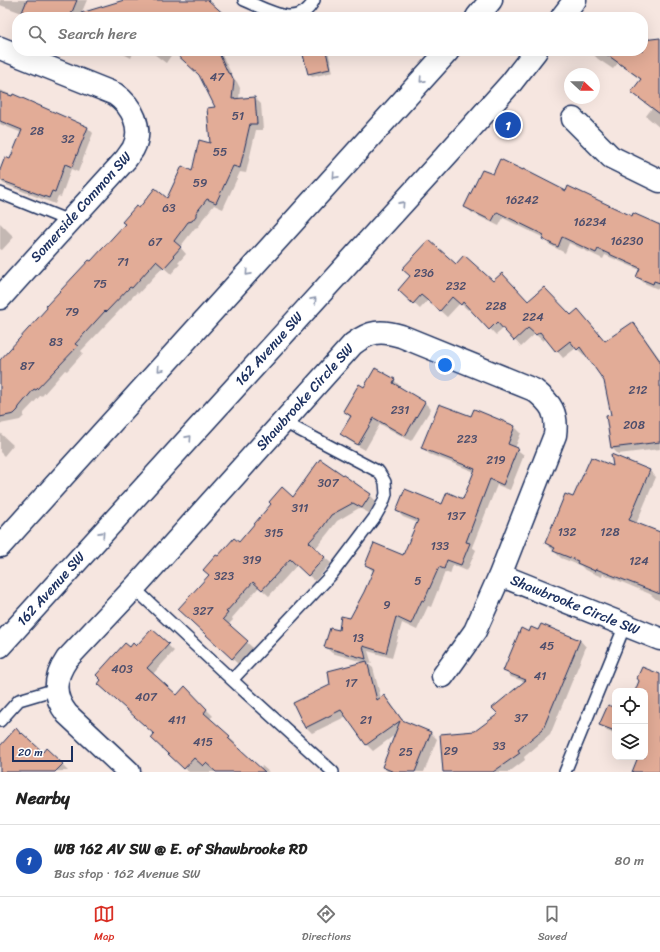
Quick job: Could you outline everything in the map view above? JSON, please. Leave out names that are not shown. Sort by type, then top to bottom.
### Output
[{"type":"street","points":[[481,12],[491,0]]},
{"type":"street","points":[[566,12],[575,0]]},
{"type":"street","name":"Somerside Common SW","points":[[0,48],[12,53]]},
{"type":"street","name":"Somerside Common SW","points":[[0,298],[126,159],[134,148],[137,133],[135,119],[124,101],[115,94],[20,56]]},
{"type":"street","points":[[0,546],[443,56]]},
{"type":"street","name":"162 Avenue SW","points":[[0,646],[462,138],[511,83],[532,56]]},
{"type":"street","points":[[573,119],[611,157],[660,182]]},
{"type":"street","name":"Shawbrooke Circle SW","points":[[129,772],[62,708],[56,689],[59,670],[67,659],[134,588],[282,421],[353,344],[370,333],[381,332],[401,336],[534,390],[548,401],[557,425],[555,436],[500,575],[660,639]]},
{"type":"street","points":[[443,676],[475,631],[500,575]]},
{"type":"lane","points":[[244,0],[273,12]]},
{"type":"lane","points":[[305,12],[314,0]]},
{"type":"lane","points":[[0,193],[69,221]]},
{"type":"lane","points":[[232,680],[332,574],[375,517],[386,494],[385,482],[380,472],[282,421]]},
{"type":"lane","points":[[134,588],[333,772]]},
{"type":"lane","points":[[565,772],[625,625]]},
{"type":"lane","points":[[0,721],[19,700],[56,689]]},
{"type":"building","points":[[27,0],[77,0],[72,12],[22,12]]},
{"type":"building","points":[[124,0],[208,0],[221,12],[84,12]]},
{"type":"building","points":[[660,38],[660,114],[631,92],[641,79],[609,56],[648,56],[648,39]]},
{"type":"building","points":[[178,56],[220,56],[228,73],[231,74],[234,81],[232,99],[255,97],[257,124],[250,124],[240,168],[233,166],[216,203],[207,199],[196,213],[196,216],[192,221],[188,222],[174,241],[181,247],[164,268],[156,261],[132,288],[130,287],[106,312],[105,311],[75,344],[78,346],[36,390],[34,389],[14,414],[0,417],[0,360],[47,308],[46,306],[125,224],[122,222],[136,206],[139,208],[155,188],[167,198],[182,166],[192,171],[199,140],[210,143],[207,108],[215,107],[199,75]]},
{"type":"building","points":[[303,56],[327,56],[330,69],[308,74]]},
{"type":"building","points":[[0,92],[12,96],[13,94],[88,127],[72,167],[65,164],[55,192],[52,191],[49,198],[0,180],[0,170],[5,157],[10,159],[22,130],[0,121]]},
{"type":"building","points":[[500,159],[566,191],[568,186],[632,216],[633,213],[660,225],[660,283],[654,281],[653,284],[636,277],[640,268],[598,249],[596,253],[562,237],[558,247],[542,239],[544,235],[497,212],[492,221],[464,207],[482,170],[493,174]]},
{"type":"building","points":[[429,240],[456,264],[464,255],[493,281],[502,273],[528,301],[544,287],[571,315],[578,309],[605,341],[633,322],[660,361],[660,442],[611,448],[606,416],[611,415],[604,381],[580,347],[577,350],[570,341],[556,352],[540,332],[536,335],[528,328],[514,341],[497,322],[489,330],[463,302],[461,305],[452,297],[440,311],[421,295],[413,304],[398,290],[410,276],[402,269]]},
{"type":"building","points":[[375,368],[395,379],[393,383],[425,402],[405,436],[374,418],[358,445],[340,434],[351,416],[343,411],[359,384],[364,387]]},
{"type":"building","points":[[439,404],[471,416],[474,409],[515,426],[508,444],[518,448],[503,485],[490,479],[466,542],[470,543],[461,565],[447,560],[444,569],[439,567],[424,601],[422,600],[411,624],[396,617],[386,653],[363,646],[366,659],[324,647],[330,628],[339,630],[341,616],[350,618],[364,592],[374,569],[365,565],[374,543],[403,555],[418,520],[396,511],[405,489],[442,504],[447,492],[463,499],[475,469],[421,448]]},
{"type":"building","points":[[611,454],[650,470],[629,520],[660,532],[660,594],[596,569],[595,571],[577,563],[578,561],[553,551],[555,548],[545,543],[565,494],[573,497],[591,457],[613,466]]},
{"type":"building","points":[[320,459],[371,494],[362,508],[353,503],[331,515],[323,527],[309,542],[325,557],[308,576],[290,559],[262,590],[253,582],[226,612],[228,613],[223,619],[248,641],[232,659],[178,609],[209,575],[203,570],[216,555],[218,556],[234,538],[239,542],[271,504],[269,502],[282,487],[293,497]]},
{"type":"building","points":[[541,624],[580,640],[543,729],[518,750],[520,753],[493,772],[443,772],[440,734],[475,731],[498,714],[492,708],[526,680],[503,671],[521,628],[529,632],[531,627],[538,630]]},
{"type":"building","points":[[152,629],[169,644],[147,668],[177,695],[185,686],[207,709],[204,713],[230,736],[228,738],[265,772],[216,772],[206,763],[203,766],[194,758],[184,769],[151,738],[154,734],[98,684],[101,680],[96,675],[125,643],[130,647],[133,643],[136,646]]},
{"type":"building","points":[[367,661],[377,700],[384,695],[402,720],[431,732],[415,772],[394,772],[382,767],[400,721],[366,745],[341,710],[305,728],[293,703],[330,685],[328,671]]},
{"type":"building","points":[[642,667],[660,674],[660,772],[632,772],[637,760],[648,760],[648,688],[636,688],[639,681],[637,678]]},
{"type":"building","points":[[608,705],[612,707],[612,730],[599,725]]},
{"type":"building","points":[[16,728],[43,752],[46,748],[63,764],[55,772],[0,772],[0,746]]},
{"type":"place","name":"WB 162 AV SW @ E. of Shawbrooke RD","points":[[508,125]]}]
